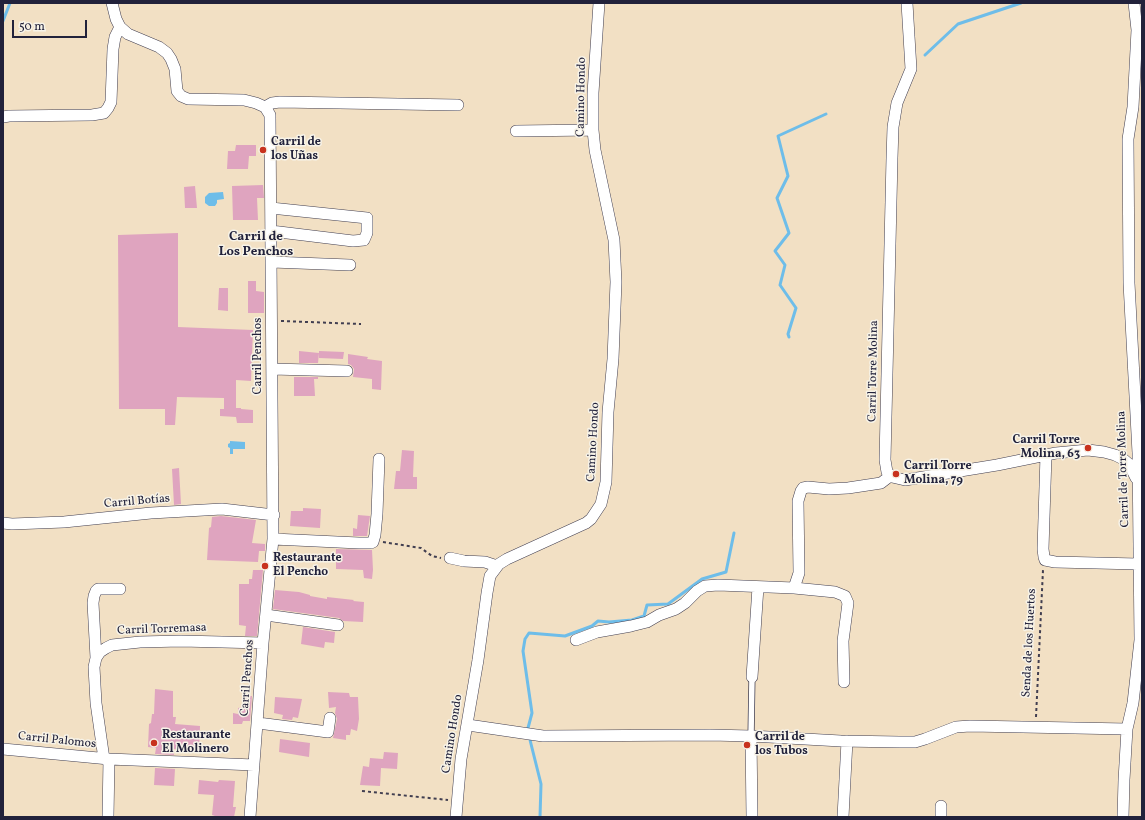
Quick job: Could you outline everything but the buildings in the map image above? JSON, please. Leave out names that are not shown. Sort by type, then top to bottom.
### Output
[{"type":"street","points":[[112,3],[116,19],[120,27],[128,34],[159,47],[167,53],[175,69],[177,91],[181,96],[196,99],[244,100],[265,107],[272,103],[280,102],[458,105]]},
{"type":"street","name":"Camino Hondo","points":[[456,817],[461,760],[468,725],[490,576],[497,566],[507,559],[586,523],[595,516],[601,504],[606,482],[608,412],[614,337],[616,282],[613,235],[599,170],[593,130],[592,92],[599,3]]},
{"type":"street","name":"Carril Torre Molina","points":[[890,476],[887,472],[885,460],[893,127],[897,103],[911,69],[907,3]]},
{"type":"street","name":"Carril de Torre Molina","points":[[1123,817],[1127,729],[1138,703],[1140,640],[1138,458],[1129,283],[1128,139],[1137,120],[1134,107],[1137,30],[1134,3]]},
{"type":"street","points":[[3,117],[92,115],[104,113],[111,102],[113,49],[115,36],[120,27]]},
{"type":"street","name":"Carril Penchos","points":[[250,817],[274,514],[270,115],[265,107]]},
{"type":"street","points":[[516,131],[593,130]]},
{"type":"street","points":[[271,208],[367,218],[367,233],[364,240],[354,241],[271,232]]},
{"type":"street","points":[[272,262],[350,265]]},
{"type":"street","points":[[272,369],[347,371]]},
{"type":"street","points":[[794,588],[799,573],[798,501],[803,488],[848,488],[881,483],[890,476],[896,479],[905,480],[1046,455],[1088,450],[1115,455],[1132,463],[1134,463],[1138,458]]},
{"type":"street","points":[[1046,455],[1043,549],[1045,560],[1055,562],[1138,564]]},
{"type":"street","points":[[273,539],[371,543],[374,540],[377,514],[379,459]]},
{"type":"street","points":[[1122,459],[1131,467],[1138,482]]},
{"type":"street","name":"Carril Botías","points":[[3,523],[64,522],[150,513],[222,509],[274,514]]},
{"type":"street","points":[[450,558],[464,561],[485,562],[497,566]]},
{"type":"street","points":[[576,640],[597,632],[647,622],[686,603],[697,591],[705,586],[718,585],[794,588],[835,592],[843,594],[847,599],[843,642],[844,682]]},
{"type":"street","points":[[752,677],[758,587]]},
{"type":"street","points":[[108,817],[106,759],[96,704],[94,666],[96,658],[93,604],[98,588],[120,589]]},
{"type":"street","points":[[266,615],[338,625]]},
{"type":"street","name":"Carril Torremasa","points":[[96,658],[106,648],[112,645],[140,642],[181,641],[263,643]]},
{"type":"street","points":[[258,723],[328,732],[330,718]]},
{"type":"street","points":[[468,725],[543,736],[751,736],[847,741],[915,742],[956,727],[970,726],[1127,729]]},
{"type":"street","points":[[751,736],[752,817]]},
{"type":"street","points":[[843,817],[847,741]]},
{"type":"street","name":"Carril Palomos","points":[[3,749],[106,759],[254,764]]},
{"type":"lane","points":[[751,736],[752,677]]},
{"type":"path","points":[[272,320],[361,324]]},
{"type":"path","points":[[374,540],[421,548],[436,557],[450,558]]},
{"type":"path","name":"Senda de los Huertos","points":[[1035,727],[1043,572],[1045,560]]},
{"type":"path","points":[[362,790],[457,802]]},
{"type":"water","points":[[223,192],[224,199],[217,200],[215,206],[209,206],[205,203],[205,197],[209,193]]},
{"type":"water","points":[[230,441],[245,442],[245,449],[233,449],[233,454],[230,454],[228,444]]},
{"type":"waterway","points":[[3,21],[10,3]]},
{"type":"waterway","points":[[925,55],[958,24],[1021,3]]},
{"type":"waterway","points":[[789,337],[788,334],[796,308],[780,285],[785,265],[775,251],[789,233],[777,198],[788,176],[778,136],[826,114]]},
{"type":"waterway","points":[[528,728],[532,713],[523,651],[525,639],[529,633],[565,636],[592,626],[598,621],[609,622],[632,620],[644,616],[647,605],[668,604],[702,579],[726,572],[734,533]]},
{"type":"waterway","points":[[530,740],[541,784],[540,817]]},
{"type":"place","name":"Carril de los Uñas","points":[[263,150]]},
{"type":"place","name":"Carril Torre Molina, 63","points":[[1088,448]]},
{"type":"place","name":"Carril Torre Molina, 79","points":[[896,474]]},
{"type":"place","name":"Restaurante El Pencho","points":[[265,566]]},
{"type":"place","name":"Restaurante El Molinero","points":[[154,743]]},
{"type":"place","name":"Carril de los Tubos","points":[[747,745]]},
{"type":"district","name":"Carril de Los Penchos","points":[[256,246]]}]
